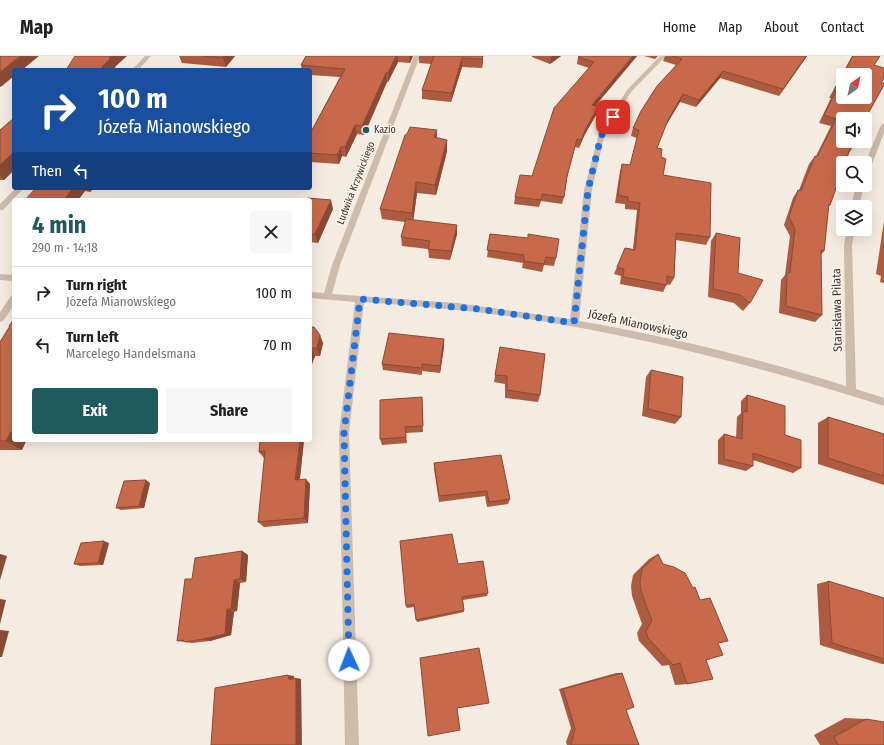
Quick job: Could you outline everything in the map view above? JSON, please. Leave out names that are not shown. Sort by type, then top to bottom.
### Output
[{"type":"street","points":[[137,68],[148,56]]},
{"type":"street","name":"Ludwika Krzywickiego","points":[[327,297],[336,265],[417,56]]},
{"type":"street","points":[[574,323],[588,190],[601,136],[629,91],[663,56]]},
{"type":"street","points":[[871,156],[884,125]]},
{"type":"street","points":[[0,208],[18,190]]},
{"type":"street","name":"Stanisława Pilata","points":[[850,236],[848,244],[851,391]]},
{"type":"street","points":[[0,277],[12,278]]},
{"type":"street","name":"Józefa Mianowskiego","points":[[312,296],[479,309],[574,323],[690,347],[851,391],[884,402]]},
{"type":"street","points":[[352,745],[344,433],[360,299]]},
{"type":"street","points":[[0,319],[12,301]]},
{"type":"building","points":[[0,56],[20,56],[0,72]]},
{"type":"building","points":[[75,56],[111,56],[109,58],[111,58],[101,68],[67,68]]},
{"type":"building","points":[[203,56],[224,56],[223,58]]},
{"type":"building","points":[[306,56],[396,56],[388,73],[386,73],[362,126],[355,125],[345,147],[341,147],[337,155],[312,153],[312,130],[345,69],[301,65]]},
{"type":"building","points":[[434,56],[483,56],[482,59],[462,58],[452,93],[422,90]]},
{"type":"building","points":[[633,56],[592,105],[599,106],[581,140],[577,139],[567,176],[564,197],[542,194],[541,200],[515,197],[520,175],[532,176],[554,108],[594,62],[578,57]]},
{"type":"building","points":[[672,56],[806,56],[783,89],[723,71],[699,100],[683,94],[668,120],[657,148],[662,149],[661,157],[666,159],[663,175],[711,183],[710,237],[676,233],[674,278],[667,276],[667,285],[623,277],[624,269],[617,267],[625,248],[635,250],[640,203],[628,201],[628,197],[618,195],[622,164],[630,165],[639,130],[633,128],[641,111],[657,86],[682,59]]},
{"type":"building","points":[[853,56],[880,56],[874,65],[884,68],[884,78],[881,83],[884,83],[884,85],[869,112],[836,112],[836,119],[824,115],[836,91],[836,104],[872,104],[872,68],[846,68]]},
{"type":"building","points":[[836,119],[836,148],[850,148],[847,156],[836,156],[836,188],[830,205],[829,204],[824,251],[821,250],[822,315],[786,306],[787,273],[790,273],[795,229],[789,217],[798,190],[801,191],[815,156],[817,157]]},
{"type":"building","points":[[12,120],[12,154],[0,165],[0,130]]},
{"type":"building","points":[[410,127],[437,130],[434,137],[447,140],[435,185],[416,182],[412,213],[380,209],[405,135]]},
{"type":"building","points":[[34,190],[72,190],[66,198],[27,198]]},
{"type":"building","points":[[312,198],[331,200],[315,234],[312,234]]},
{"type":"building","points":[[406,219],[457,225],[451,251],[428,249],[430,241],[401,237]]},
{"type":"building","points":[[716,233],[740,238],[738,273],[763,280],[750,303],[740,295],[713,289]]},
{"type":"building","points":[[490,234],[528,238],[528,234],[559,239],[556,258],[546,257],[544,264],[524,261],[524,255],[487,250]]},
{"type":"building","points":[[12,322],[12,432],[6,441],[0,441],[0,342]]},
{"type":"building","points":[[312,327],[314,327],[320,335],[317,348],[312,348]]},
{"type":"building","points":[[389,333],[444,339],[440,366],[422,364],[422,368],[382,364]]},
{"type":"building","points":[[500,347],[545,354],[540,395],[507,390],[507,376],[495,375]]},
{"type":"building","points":[[651,370],[683,377],[681,417],[648,409]]},
{"type":"building","points":[[747,395],[785,406],[785,435],[801,440],[801,468],[753,453],[753,466],[724,459],[724,434],[742,439],[743,411],[747,412]]},
{"type":"building","points":[[422,397],[423,426],[405,427],[406,437],[380,439],[380,400]]},
{"type":"building","points":[[828,417],[884,434],[884,476],[828,458]]},
{"type":"building","points":[[260,442],[300,442],[295,480],[306,479],[304,518],[258,522],[265,451],[259,452]]},
{"type":"building","points":[[501,455],[510,499],[489,502],[487,491],[439,496],[434,463]]},
{"type":"building","points":[[146,480],[139,506],[116,508],[124,481]]},
{"type":"building","points":[[452,534],[458,564],[483,561],[488,593],[462,597],[464,610],[416,620],[414,604],[406,606],[400,541]]},
{"type":"building","points":[[104,541],[98,563],[74,564],[81,543]]},
{"type":"building","points":[[242,551],[240,579],[234,580],[231,609],[227,609],[225,634],[185,642],[183,640],[177,641],[185,579],[192,579],[195,558]]},
{"type":"building","points":[[658,554],[663,564],[674,567],[685,573],[693,588],[695,587],[700,600],[710,598],[728,641],[718,643],[723,655],[706,660],[713,679],[687,684],[680,663],[673,665],[648,638],[646,631],[652,621],[641,591],[640,581],[642,569]]},
{"type":"building","points":[[828,581],[884,598],[884,659],[832,643]]},
{"type":"building","points":[[479,648],[489,703],[457,708],[460,730],[428,736],[420,658]]},
{"type":"building","points":[[622,673],[634,707],[626,710],[639,745],[571,745],[575,729],[563,689]]},
{"type":"building","points":[[288,675],[289,680],[296,678],[296,745],[211,745],[215,688]]},
{"type":"building","points":[[866,719],[884,722],[884,745],[838,745],[834,737]]},
{"type":"place","name":"Kazio","points":[[366,130]]},
{"type":"route","points":[[349,660],[344,433],[360,299],[479,309],[574,323],[588,190],[601,136],[613,117]]}]
